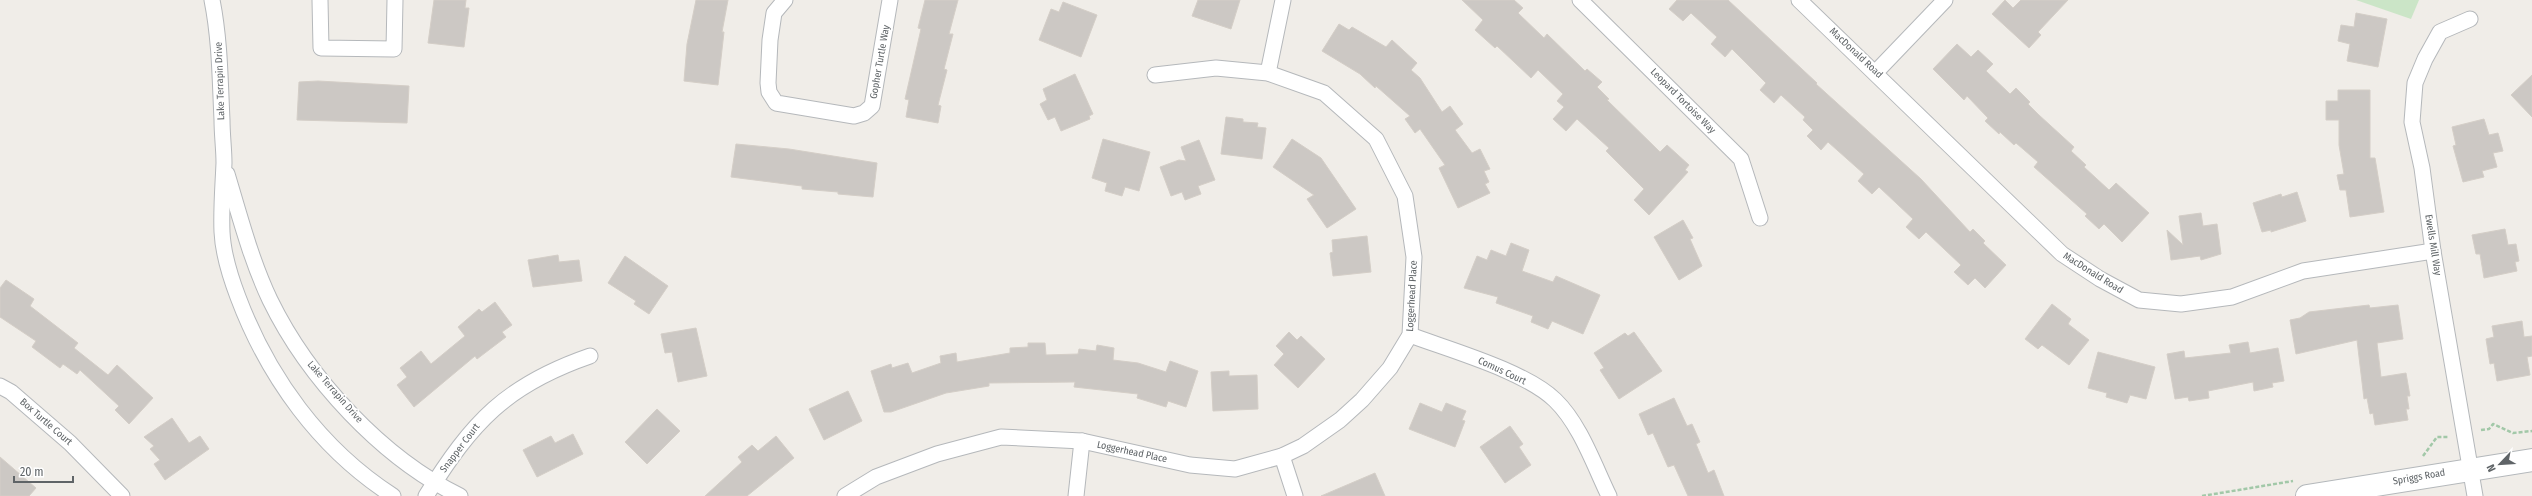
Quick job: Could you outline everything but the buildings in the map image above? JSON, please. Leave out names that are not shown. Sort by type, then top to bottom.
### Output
[{"type":"main road","name":"Spriggs Road","points":[[2307,496],[2472,468],[2532,460]]},
{"type":"street","name":"Lake Terrapin Drive","points":[[212,0],[221,64],[224,162],[222,233],[224,251],[244,312],[261,349],[296,405],[333,448],[366,478],[393,496]]},
{"type":"street","points":[[320,0],[320,48],[394,50],[395,0]]},
{"type":"street","name":"Gopher Turtle Way","points":[[785,0],[774,13],[770,40],[769,92],[776,103],[854,116],[864,113],[872,106],[890,0]]},
{"type":"street","points":[[1268,73],[1283,0]]},
{"type":"street","name":"Leopard Tortoise Way","points":[[1580,0],[1741,159],[1760,218]]},
{"type":"street","name":"MacDonald Road","points":[[1799,0],[1876,72],[2062,254],[2100,279],[2139,300],[2181,304],[2232,298],[2302,271],[2433,251]]},
{"type":"street","points":[[1876,72],[1945,0]]},
{"type":"street","name":"Ewells Mill Way","points":[[2470,19],[2440,32],[2425,59],[2415,83],[2412,122],[2422,168],[2433,251],[2472,468],[2475,496]]},
{"type":"street","name":"Loggerhead Place","points":[[845,496],[876,477],[930,456],[1001,437],[1082,441],[1190,465],[1235,469],[1282,456],[1310,442],[1340,420],[1362,400],[1390,368],[1410,335],[1414,257],[1405,196],[1376,139],[1324,93],[1268,73],[1216,68],[1155,75]]},
{"type":"street","name":"Lake Terrapin Drive","points":[[224,162],[255,263],[270,301],[291,338],[320,378],[364,426],[386,446],[435,482],[460,496]]},
{"type":"street","name":"Comus Court","points":[[1410,335],[1522,378],[1555,400],[1574,427],[1609,496]]},
{"type":"street","name":"Snapper Court","points":[[426,496],[460,444],[482,419],[507,397],[529,382],[559,367],[590,356]]},
{"type":"street","name":"Box Turtle Court","points":[[0,386],[11,392],[70,442],[122,496]]},
{"type":"street","points":[[1076,496],[1082,441]]},
{"type":"street","points":[[1282,456],[1295,496]]},
{"type":"path","points":[[2489,429],[2493,424],[2513,433],[2532,431]]},
{"type":"path","points":[[2437,437],[2444,438]]},
{"type":"green space","points":[[2356,0],[2419,0],[2411,19]]}]
